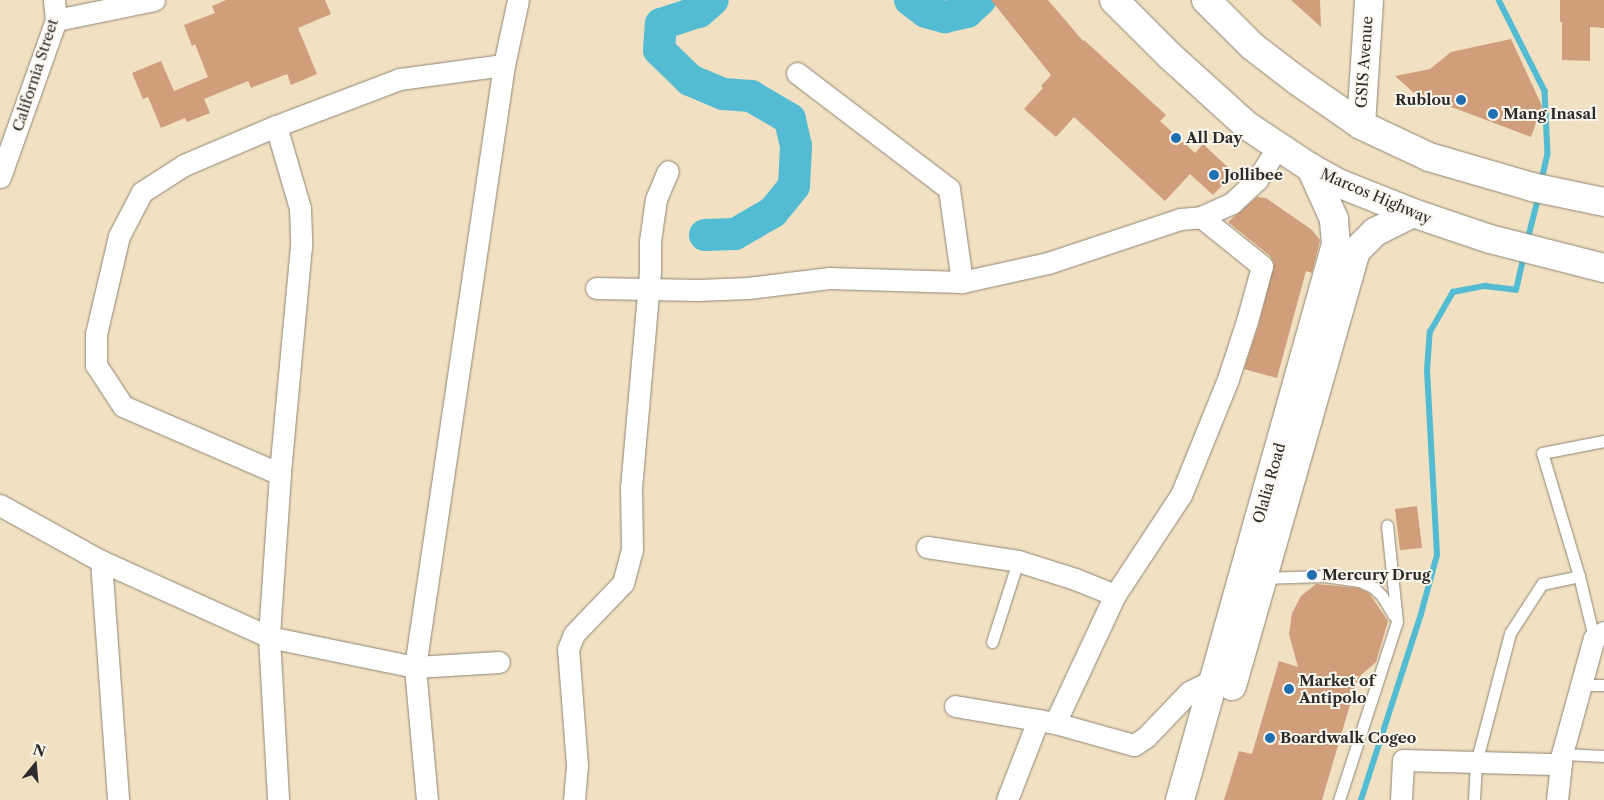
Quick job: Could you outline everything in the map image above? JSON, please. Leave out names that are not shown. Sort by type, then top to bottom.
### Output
[{"type":"main road","name":"Marcos Highway","points":[[1114,0],[1170,56],[1246,125],[1277,148],[1338,183],[1413,213],[1523,247],[1604,268]]},
{"type":"main road","points":[[1206,0],[1252,46],[1299,82],[1361,125],[1429,157],[1532,187],[1604,202]]},
{"type":"main road","name":"GSIS Avenue","points":[[1361,125],[1368,0]]},
{"type":"main road","name":"Olalia Road","points":[[1253,576],[1336,244],[1334,219],[1311,168]]},
{"type":"main road","name":"Olalia Road","points":[[1180,800],[1223,682],[1253,576],[1356,250],[1375,232],[1413,213]]},
{"type":"main road","name":"Olalia Road","points":[[1199,800],[1223,682]]},
{"type":"street","points":[[55,10],[154,0]]},
{"type":"street","points":[[426,800],[415,667],[504,65],[518,0]]},
{"type":"street","name":"California Street","points":[[0,177],[55,10]]},
{"type":"street","points":[[280,474],[123,406],[96,365],[96,334],[120,236],[142,192],[184,165],[276,126],[400,79],[504,65]]},
{"type":"street","points":[[797,73],[949,189],[962,282]]},
{"type":"street","points":[[276,126],[300,208],[301,246],[280,474],[269,637],[278,800]]},
{"type":"street","points":[[596,288],[648,290],[748,288],[829,278],[962,282],[1048,263],[1180,219],[1201,217],[1232,203],[1257,180],[1277,148]]},
{"type":"street","points":[[574,800],[577,765],[568,649],[574,634],[623,583],[632,549],[631,488],[653,217],[656,199],[668,171]]},
{"type":"street","points":[[1007,800],[1046,722],[1115,596],[1181,495],[1228,379],[1262,266],[1201,217]]},
{"type":"street","points":[[0,504],[101,562],[269,637],[415,667],[499,662]]},
{"type":"street","points":[[927,547],[1018,561],[1075,579],[1115,596]]},
{"type":"street","points":[[101,562],[118,800]]},
{"type":"street","points":[[1557,800],[1561,759],[1582,685],[1599,635]]},
{"type":"street","points":[[955,706],[1046,722],[1134,745],[1146,736],[1188,692],[1223,682]]},
{"type":"street","points":[[1401,800],[1403,760],[1476,763],[1561,759]]},
{"type":"lane","points":[[1599,635],[1542,453],[1604,440]]},
{"type":"lane","points":[[1339,800],[1397,622],[1387,526]]},
{"type":"lane","points":[[992,642],[1018,561]]},
{"type":"lane","points":[[1253,576],[1324,576],[1360,581],[1373,587],[1382,596],[1397,622]]},
{"type":"lane","points":[[1474,800],[1476,763],[1510,633],[1542,584],[1580,576]]},
{"type":"lane","points":[[1582,685],[1604,685]]},
{"type":"lane","points":[[1561,759],[1604,756]]},
{"type":"building","points":[[226,0],[325,0],[331,14],[298,28],[317,74],[291,85],[287,74],[251,88],[248,81],[204,99],[210,113],[187,122],[185,118],[161,128],[148,97],[143,99],[132,73],[161,61],[174,91],[208,77],[195,44],[192,46],[184,25],[215,13],[212,6]]},
{"type":"building","points":[[991,0],[1048,0],[1083,41],[1166,115],[1160,121],[1195,153],[1203,144],[1234,173],[1213,195],[1190,174],[1165,201],[1074,117],[1056,137],[1024,109],[1043,88],[1041,86],[1051,75]]},
{"type":"building","points":[[1291,0],[1320,0],[1321,27]]},
{"type":"building","points":[[1560,0],[1604,0],[1604,28],[1590,27],[1590,61],[1562,60]]},
{"type":"building","points":[[1511,39],[1542,106],[1531,137],[1414,93],[1395,76],[1430,69],[1451,52]]},
{"type":"building","points":[[1257,197],[1266,198],[1312,230],[1320,240],[1312,273],[1306,271],[1277,378],[1244,369],[1259,324],[1274,263],[1270,256],[1228,222]]},
{"type":"building","points":[[1417,506],[1422,548],[1400,550],[1395,509]]},
{"type":"building","points":[[1316,584],[1358,588],[1369,593],[1388,621],[1376,662],[1360,676],[1356,684],[1322,800],[1224,800],[1239,751],[1252,754],[1279,661],[1298,667],[1289,634],[1292,613],[1301,596]]},
{"type":"waterway","points":[[705,235],[735,234],[773,212],[794,186],[796,146],[790,119],[751,96],[723,94],[690,80],[659,50],[661,24],[699,12],[713,0]]},
{"type":"waterway","points":[[910,0],[926,12],[945,17],[967,12],[980,0]]},
{"type":"waterway","points":[[1499,0],[1545,91],[1548,154],[1542,181]]},
{"type":"waterway","points":[[1527,242],[1539,195]]},
{"type":"waterway","points":[[1361,800],[1421,614],[1437,555],[1427,371],[1430,332],[1453,292],[1485,286],[1516,290],[1524,255]]},
{"type":"place","name":"Rublou","points":[[1461,100]]},
{"type":"place","name":"Mang Inasal","points":[[1493,114]]},
{"type":"place","name":"All Day","points":[[1176,138]]},
{"type":"place","name":"Jollibee","points":[[1214,175]]},
{"type":"place","name":"Mercury Drug","points":[[1312,575]]},
{"type":"place","name":"Market of Antipolo","points":[[1289,689]]},
{"type":"place","name":"Boardwalk Cogeo","points":[[1270,738]]}]
